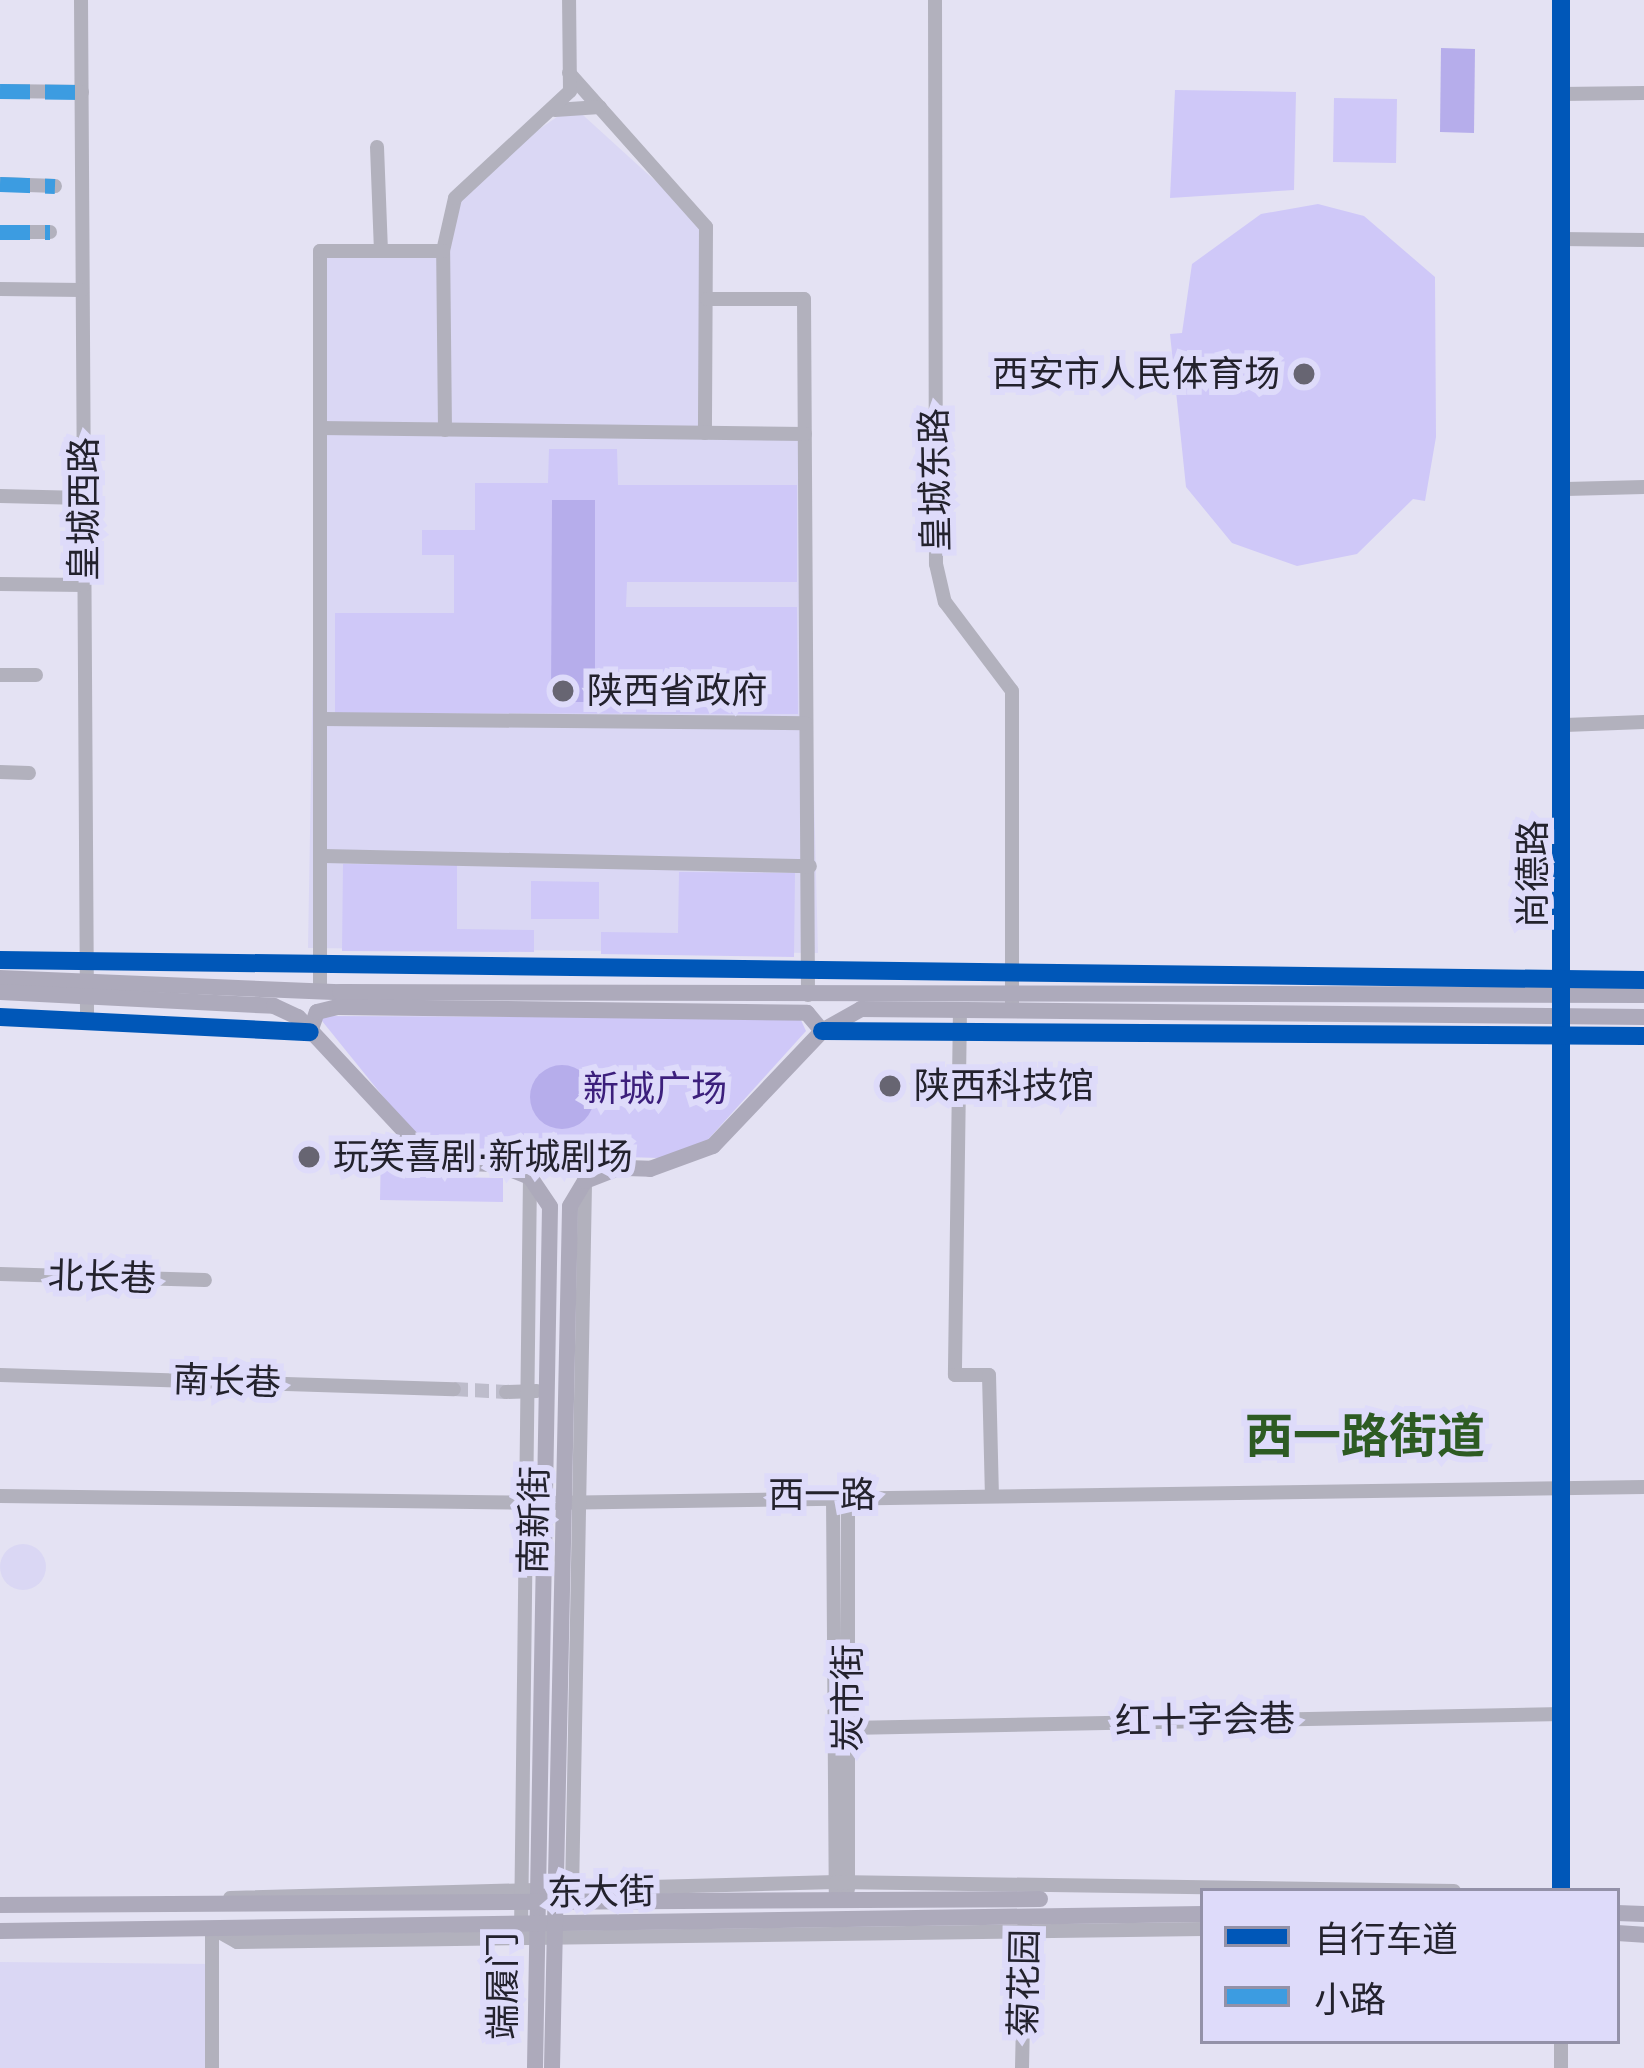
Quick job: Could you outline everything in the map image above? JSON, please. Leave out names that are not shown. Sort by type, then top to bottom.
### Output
[{"type":"main road","points":[[0,978],[274,985],[320,990],[339,999]]},
{"type":"main road","points":[[0,992],[88,978],[274,1006],[310,1032],[421,1156],[504,1166],[620,1168],[667,1167],[713,1146],[822,1031],[861,1009],[1644,1017]]},
{"type":"main road","points":[[274,985],[339,999],[796,1001],[1012,979],[1566,986],[1644,995]]},
{"type":"main road","points":[[310,1032],[316,1012],[339,999]]},
{"type":"main road","points":[[796,1001],[814,1016],[822,1031]]},
{"type":"main road","points":[[504,1166],[530,1177]]},
{"type":"main road","name":"南新街","points":[[561,1891],[576,1496],[570,1206],[586,1180],[620,1168]]},
{"type":"main road","name":"南新街","points":[[530,1177],[550,1207],[549,1391],[537,1503],[561,1891]]},
{"type":"main road","name":"东大街","points":[[0,1905],[526,1898],[561,1891],[842,1891],[1025,1912],[1200,1914]]},
{"type":"main road","name":"端履门","points":[[552,2068],[564,1930],[561,1891]]},
{"type":"main road","name":"端履门","points":[[526,1898],[535,2068]]},
{"type":"main road","name":"东大街","points":[[0,1931],[564,1930],[1200,1902]]},
{"type":"street","name":"皇城西路","points":[[81,0],[87,1018]]},
{"type":"street","points":[[445,430],[443,251],[462,182],[555,110],[569,74],[569,0]]},
{"type":"street","name":"皇城东路","points":[[935,0],[936,564],[945,602],[1012,691],[1012,1009]]},
{"type":"street","name":"尚德路","points":[[1561,0],[1566,489],[1562,1888]]},
{"type":"street","points":[[569,74],[706,227],[705,433]]},
{"type":"street","points":[[0,91],[82,92]]},
{"type":"street","points":[[1560,94],[1644,93]]},
{"type":"street","points":[[555,110],[600,107]]},
{"type":"street","points":[[377,147],[381,251]]},
{"type":"street","points":[[0,184],[55,186]]},
{"type":"street","points":[[0,232],[50,232]]},
{"type":"street","points":[[1561,239],[1644,240]]},
{"type":"street","points":[[320,990],[320,251],[443,251]]},
{"type":"street","points":[[0,289],[82,290]]},
{"type":"street","points":[[707,299],[804,299],[810,866],[808,974],[796,1001]]},
{"type":"street","points":[[320,428],[805,434]]},
{"type":"street","points":[[1566,489],[1644,487]]},
{"type":"street","points":[[0,496],[85,498]]},
{"type":"street","points":[[0,584],[84,585]]},
{"type":"street","points":[[0,675],[36,675]]},
{"type":"street","points":[[322,719],[805,723]]},
{"type":"street","points":[[1565,725],[1644,722]]},
{"type":"street","points":[[0,772],[29,773]]},
{"type":"street","points":[[323,856],[810,866]]},
{"type":"street","points":[[0,959],[88,978],[321,966],[1012,979]]},
{"type":"street","points":[[1566,986],[1644,980]]},
{"type":"street","points":[[960,1009],[955,1375],[989,1375],[992,1494]]},
{"type":"street","points":[[0,1017],[310,1032]]},
{"type":"street","points":[[822,1031],[1644,1036]]},
{"type":"street","points":[[526,1898],[537,1503],[529,1391],[530,1177]]},
{"type":"street","name":"北长巷","points":[[0,1274],[205,1280]]},
{"type":"street","name":"南长巷","points":[[0,1375],[454,1389]]},
{"type":"street","points":[[506,1392],[549,1391]]},
{"type":"street","name":"西一路","points":[[0,1496],[537,1503],[576,1496],[1644,1487]]},
{"type":"street","name":"炭市街","points":[[841,1495],[848,1728],[842,1891]]},
{"type":"street","name":"炭市街","points":[[841,1495],[842,1891]]},
{"type":"street","name":"红十字会巷","points":[[848,1728],[1563,1714]]},
{"type":"street","points":[[842,1891],[1200,1891]]},
{"type":"street","points":[[1025,1912],[1200,1929]]},
{"type":"street","name":"菊花园","points":[[1022,2068],[1025,1912]]},
{"type":"street","points":[[212,1928],[212,2068]]},
{"type":"shaded area","points":[[1441,48],[1475,49],[1474,133],[1440,132]]},
{"type":"shaded area","name":"陕西省政府","points":[[573,106],[706,227],[705,432],[805,434],[818,953],[308,948],[320,251],[443,251],[462,182]]},
{"type":"shaded area","points":[[552,500],[595,500],[595,702],[551,702]]},
{"type":"shaded area","points":[[562,1065],[584,1075],[594,1097],[584,1119],[562,1129],[540,1119],[530,1097],[540,1075]]},
{"type":"shaded area","points":[[23,1544],[40,1550],[46,1567],[40,1584],[23,1590],[6,1584],[0,1567],[6,1550]]},
{"type":"shaded area","points":[[0,1962],[213,1964],[212,2068],[0,2068]]},
{"type":"green space","points":[[1175,90],[1296,92],[1294,190],[1170,198]]},
{"type":"green space","points":[[1334,98],[1397,99],[1396,163],[1333,162]]},
{"type":"green space","name":"西安市人民体育场","points":[[1318,204],[1364,216],[1435,277],[1436,437],[1425,501],[1413,499],[1357,554],[1297,566],[1232,543],[1186,487],[1170,334],[1182,333],[1192,264],[1261,214]]},
{"type":"green space","points":[[549,449],[617,449],[618,485],[797,485],[797,582],[627,582],[626,607],[797,607],[798,714],[335,713],[335,613],[454,613],[454,555],[422,555],[422,530],[475,530],[475,483],[548,483]]},
{"type":"green space","points":[[343,864],[457,865],[457,929],[534,930],[534,952],[342,951]]},
{"type":"green space","points":[[679,872],[795,873],[794,957],[601,954],[601,932],[678,933]]},
{"type":"green space","points":[[531,881],[599,882],[599,919],[531,919]]},
{"type":"green space","name":"新城广场","points":[[318,1016],[800,1018],[806,1031],[704,1144],[659,1158],[458,1152],[419,1141]]},
{"type":"green space","points":[[381,1147],[434,1177],[503,1178],[503,1202],[380,1200]]},
{"type":"tunnel","points":[[454,1389],[506,1392]]},
{"type":"marked path","points":[[0,91],[82,92]]},
{"type":"marked path","points":[[0,184],[55,186]]},
{"type":"marked path","points":[[0,232],[50,232]]},
{"type":"cycle path","points":[[1561,0],[1561,1888]]},
{"type":"cycle path","points":[[0,960],[1644,980]]},
{"type":"cycle path","points":[[0,1017],[310,1032]]},
{"type":"cycle path","points":[[822,1031],[1644,1036]]},
{"type":"place","name":"西安市人民体育场","points":[[1304,374]]},
{"type":"place","name":"陕西省政府","points":[[563,691]]},
{"type":"place","name":"陕西科技馆","points":[[890,1086]]},
{"type":"place","name":"玩笑喜剧·新城剧场","points":[[309,1157]]},
{"type":"district","name":"西一路街道","points":[[1365,1437]]}]
